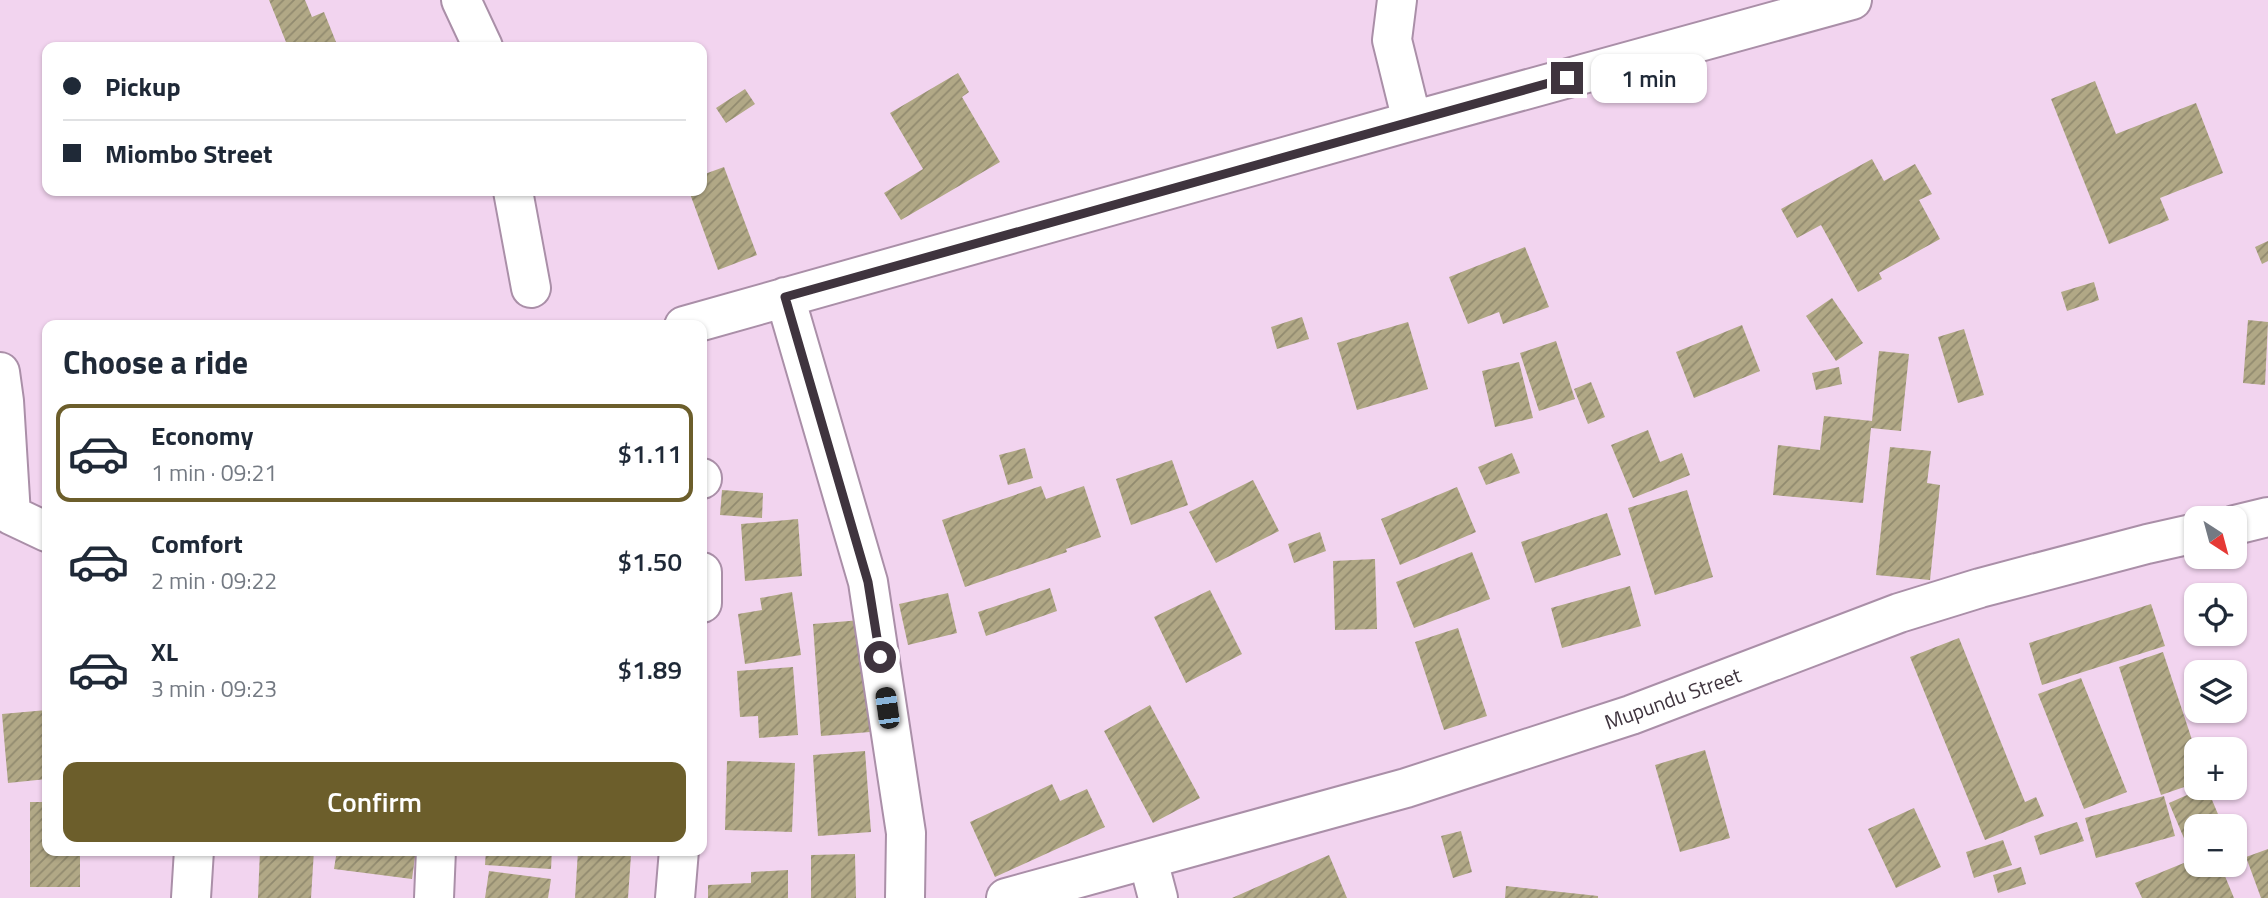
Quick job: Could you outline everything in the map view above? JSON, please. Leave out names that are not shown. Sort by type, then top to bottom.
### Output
[{"type":"street","points":[[461,0],[481,42]]},
{"type":"street","points":[[1397,0],[1392,40],[1412,121]]},
{"type":"street","points":[[705,320],[1852,0]]},
{"type":"street","points":[[514,196],[531,288]]},
{"type":"street","points":[[785,297],[868,582],[906,833],[905,898]]},
{"type":"street","points":[[0,372],[4,401],[5,517]]},
{"type":"street","points":[[5,517],[42,506]]},
{"type":"street","points":[[5,517],[42,530]]},
{"type":"street","points":[[2247,522],[2268,517]]},
{"type":"street","name":"Mupundu Street","points":[[1006,898],[1406,788],[1631,715],[1899,613],[1980,588],[2184,536]]},
{"type":"street","points":[[191,898],[194,856]]},
{"type":"street","points":[[434,898],[436,856]]},
{"type":"street","points":[[675,898],[679,856]]},
{"type":"street","points":[[1148,860],[1158,898]]},
{"type":"building","points":[[269,0],[305,0],[312,17],[324,12],[336,42],[286,42]]},
{"type":"building","points":[[958,73],[969,92],[962,97],[1000,162],[901,220],[884,193],[923,169],[890,113]]},
{"type":"building","points":[[2095,81],[2116,134],[2196,103],[2223,173],[2160,198],[2169,220],[2109,244],[2051,99]]},
{"type":"building","points":[[745,89],[755,104],[726,123],[716,108]]},
{"type":"building","points":[[1872,159],[1884,181],[1915,164],[1932,194],[1919,200],[1940,239],[1879,273],[1882,279],[1858,292],[1821,225],[1797,238],[1781,209]]},
{"type":"building","points":[[724,167],[757,255],[718,270],[691,196],[707,196],[707,173]]},
{"type":"building","points":[[2268,241],[2268,261],[2262,264],[2255,247]]},
{"type":"building","points":[[1525,247],[1549,307],[1503,324],[1499,312],[1468,324],[1449,277]]},
{"type":"building","points":[[2094,282],[2099,300],[2067,311],[2061,292]]},
{"type":"building","points":[[1832,298],[1863,343],[1836,361],[1806,316]]},
{"type":"building","points":[[1302,317],[1309,339],[1277,349],[1271,327]]},
{"type":"building","points":[[2248,320],[2268,322],[2265,385],[2243,383]]},
{"type":"building","points":[[1408,322],[1428,389],[1357,410],[1337,343]]},
{"type":"building","points":[[1742,325],[1760,371],[1694,398],[1676,352]]},
{"type":"building","points":[[1964,329],[1984,395],[1958,403],[1938,337]]},
{"type":"building","points":[[1556,341],[1575,399],[1539,411],[1520,353]]},
{"type":"building","points":[[1879,351],[1909,354],[1901,431],[1871,428],[1863,503],[1773,495],[1778,445],[1820,450],[1824,416],[1872,421]]},
{"type":"building","points":[[1519,362],[1533,418],[1495,427],[1482,371]]},
{"type":"building","points":[[1839,367],[1842,384],[1816,390],[1812,373]]},
{"type":"building","points":[[1591,382],[1605,417],[1588,424],[1574,389]]},
{"type":"building","points":[[1648,430],[1660,462],[1682,453],[1690,475],[1633,498],[1611,445]]},
{"type":"building","points":[[1890,447],[1931,451],[1927,483],[1940,485],[1930,580],[1876,575]]},
{"type":"building","points":[[1025,448],[1033,478],[1008,485],[999,455]]},
{"type":"building","points":[[1512,453],[1520,473],[1486,485],[1478,467]]},
{"type":"building","points":[[1172,460],[1188,505],[1131,525],[1116,479]]},
{"type":"building","points":[[1253,480],[1279,531],[1216,563],[1189,512]]},
{"type":"building","points":[[1041,486],[1046,499],[1084,486],[1101,537],[1066,549],[1067,552],[965,587],[942,520]]},
{"type":"building","points":[[1457,487],[1476,532],[1400,565],[1381,519]]},
{"type":"building","points":[[722,490],[763,493],[762,518],[720,515]]},
{"type":"building","points":[[1687,490],[1713,577],[1655,595],[1628,508]]},
{"type":"building","points":[[1607,513],[1621,555],[1535,583],[1521,542]]},
{"type":"building","points":[[798,519],[802,576],[745,581],[741,524]]},
{"type":"building","points":[[1320,532],[1326,551],[1294,563],[1288,544]]},
{"type":"building","points":[[1472,552],[1490,599],[1414,628],[1396,582]]},
{"type":"building","points":[[1375,559],[1377,629],[1335,630],[1333,561]]},
{"type":"building","points":[[1630,586],[1641,626],[1562,648],[1551,608]]},
{"type":"building","points":[[1050,588],[1057,611],[986,636],[978,612]]},
{"type":"building","points":[[1210,590],[1242,654],[1186,683],[1154,617]]},
{"type":"building","points":[[792,592],[801,655],[745,664],[738,614],[762,610],[760,598]]},
{"type":"building","points":[[948,593],[957,633],[908,645],[899,604]]},
{"type":"building","points":[[2151,604],[2165,646],[2042,685],[2029,643]]},
{"type":"building","points":[[861,620],[870,732],[821,736],[813,624]]},
{"type":"building","points":[[1458,628],[1487,716],[1444,730],[1415,642]]},
{"type":"building","points":[[1959,638],[2025,802],[2036,797],[2044,816],[1985,840],[1910,657]]},
{"type":"building","points":[[2163,652],[2184,723],[2186,723],[2191,737],[2184,737],[2184,787],[2161,795],[2119,667]]},
{"type":"building","points":[[793,667],[798,735],[759,738],[758,716],[740,717],[737,671]]},
{"type":"building","points":[[2081,678],[2127,792],[2084,809],[2038,694]]},
{"type":"building","points":[[1150,705],[1200,798],[1153,823],[1104,731]]},
{"type":"building","points":[[42,710],[42,780],[8,783],[2,714]]},
{"type":"building","points":[[1705,750],[1730,838],[1680,852],[1655,765]]},
{"type":"building","points":[[865,751],[871,832],[818,836],[813,755]]},
{"type":"building","points":[[727,761],[795,763],[792,832],[725,830]]},
{"type":"building","points":[[1052,784],[1060,801],[1087,789],[1105,827],[995,877],[970,822]]},
{"type":"building","points":[[2164,796],[2175,836],[2096,858],[2085,818]]},
{"type":"building","points":[[2184,796],[2184,800],[2212,800],[2218,814],[2184,814],[2184,838],[2169,803]]},
{"type":"building","points":[[30,802],[42,802],[42,856],[80,856],[80,887],[30,887]]},
{"type":"building","points":[[1914,808],[1941,867],[1896,888],[1868,829]]},
{"type":"building","points":[[2077,822],[2084,841],[2040,855],[2034,836]]},
{"type":"building","points":[[1461,831],[1472,872],[1453,878],[1441,836]]},
{"type":"building","points":[[2003,840],[2012,865],[1974,878],[1966,852]]},
{"type":"building","points":[[2268,849],[2268,898],[2261,898],[2247,857]]},
{"type":"building","points":[[855,854],[856,898],[811,898],[811,855]]},
{"type":"building","points":[[1329,855],[1347,898],[1232,898]]},
{"type":"building","points":[[260,856],[314,856],[311,898],[258,898]]},
{"type":"building","points":[[336,856],[415,856],[412,879],[334,869]]},
{"type":"building","points":[[486,856],[552,856],[551,869],[485,865]]},
{"type":"building","points":[[578,856],[631,856],[628,898],[575,898]]},
{"type":"building","points":[[2184,863],[2184,877],[2225,877],[2234,898],[2142,898],[2135,883]]},
{"type":"building","points":[[2021,867],[2026,884],[1998,893],[1993,875]]},
{"type":"building","points":[[788,870],[788,898],[708,898],[708,885],[751,883],[751,872]]},
{"type":"building","points":[[489,871],[551,879],[548,898],[485,898]]},
{"type":"building","points":[[1506,886],[1598,896],[1598,898],[1505,898]]},
{"type":"route","points":[[880,657],[868,582],[785,297],[1567,78]]}]
